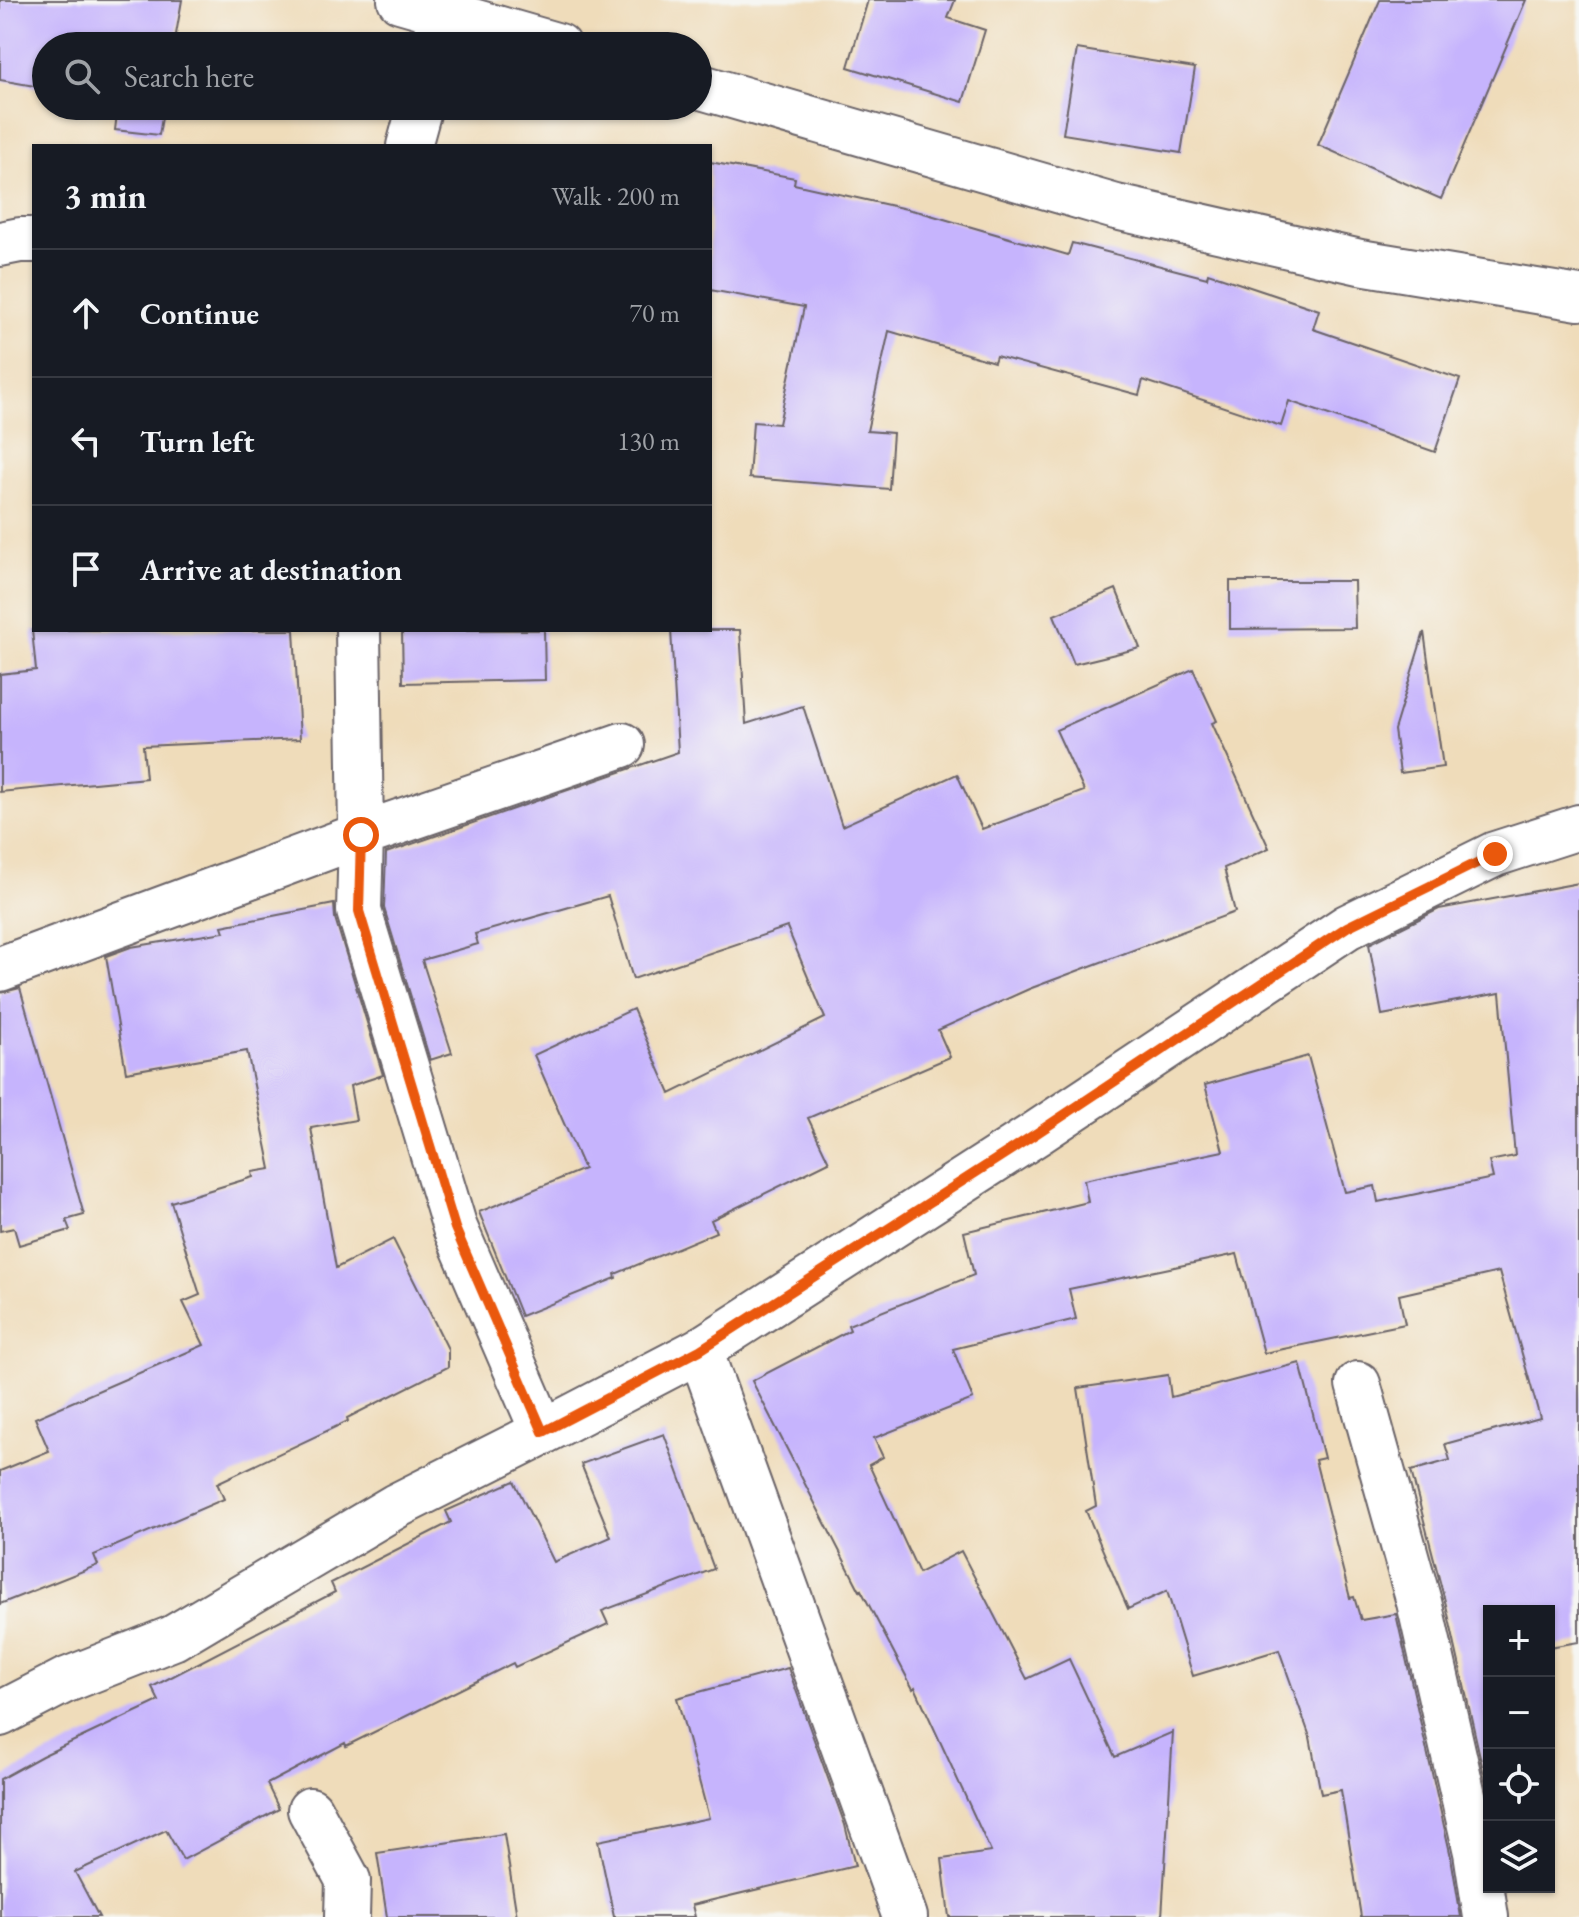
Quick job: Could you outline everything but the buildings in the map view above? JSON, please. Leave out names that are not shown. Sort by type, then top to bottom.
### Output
[{"type":"street","points":[[400,0],[435,32]]},
{"type":"street","points":[[712,90],[1116,207],[1360,262],[1579,298]]},
{"type":"street","points":[[401,144],[407,120]]},
{"type":"street","points":[[410,144],[416,120]]},
{"type":"street","points":[[0,244],[32,240]]},
{"type":"street","points":[[358,632],[359,911],[455,1228],[543,1432]]},
{"type":"street","points":[[0,969],[361,835],[622,745]]},
{"type":"street","points":[[0,1714],[64,1681],[173,1638],[396,1506],[700,1350],[1037,1133],[1347,927],[1495,854],[1579,827]]},
{"type":"street","points":[[700,1350],[905,1917]]},
{"type":"street","points":[[1358,1384],[1419,1602],[1476,1852],[1486,1917]]},
{"type":"street","points":[[310,1810],[348,1880],[347,1917]]},
{"type":"route","points":[[361,835],[359,911],[455,1228],[543,1432],[700,1350],[1037,1133],[1347,927],[1495,854]]}]
